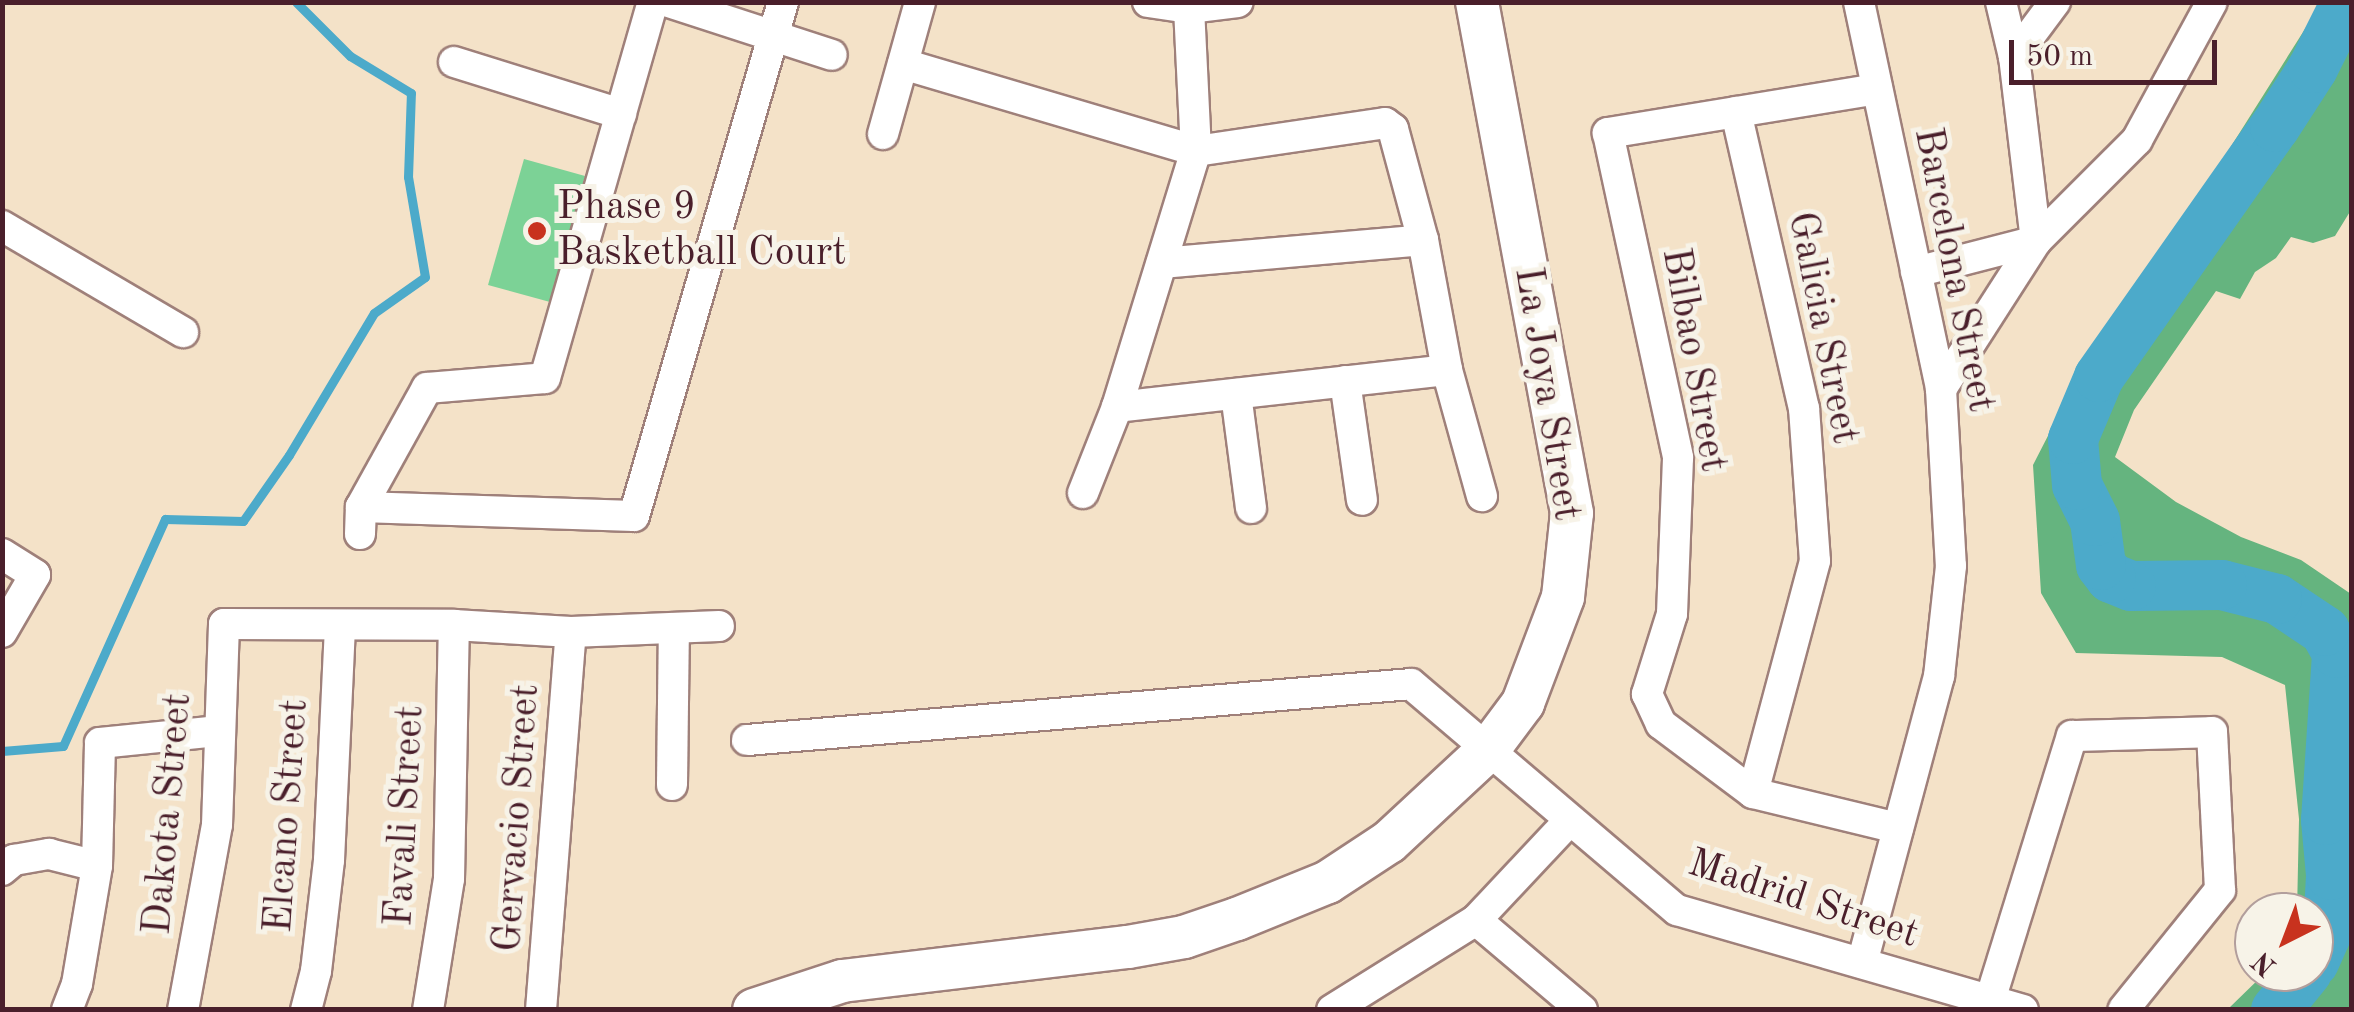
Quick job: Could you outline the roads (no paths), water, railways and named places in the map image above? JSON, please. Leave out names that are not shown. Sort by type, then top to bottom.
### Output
[{"type":"street","points":[[653,2],[546,378],[427,388],[360,520],[634,516],[783,2]]},
{"type":"street","points":[[669,2],[832,55]]},
{"type":"street","points":[[883,134],[920,2]]},
{"type":"street","points":[[1148,2],[1189,8],[1238,2]]},
{"type":"street","name":"La Joya Street","points":[[754,1010],[842,981],[1128,948],[1222,925],[1328,882],[1389,842],[1488,750],[1523,703],[1563,597],[1572,513],[1477,2]]},
{"type":"street","name":"Barcelona Street","points":[[1858,2],[1942,389],[1951,566],[1939,676],[1862,963]]},
{"type":"street","points":[[2001,2],[2014,58],[2036,241]]},
{"type":"street","points":[[2014,58],[2055,2]]},
{"type":"street","points":[[1942,389],[2036,241],[2137,140],[2212,2]]},
{"type":"street","points":[[1083,493],[1117,407],[1196,151],[1189,8]]},
{"type":"street","points":[[454,62],[622,114]]},
{"type":"street","points":[[903,64],[1196,151],[1385,122],[1393,130],[1423,240],[1448,370],[1482,496]]},
{"type":"street","name":"Bilbao Street","points":[[1877,89],[1608,133],[1678,458],[1672,614],[1648,694],[1661,724],[1753,794],[1898,828]]},
{"type":"street","name":"Galicia Street","points":[[1736,112],[1804,408],[1815,561],[1753,794]]},
{"type":"street","points":[[2,226],[183,332]]},
{"type":"street","points":[[1162,263],[1423,240]]},
{"type":"street","points":[[1916,272],[2036,241]]},
{"type":"street","points":[[1117,407],[1448,370]]},
{"type":"street","points":[[1345,382],[1362,500]]},
{"type":"street","points":[[1236,394],[1251,508]]},
{"type":"street","points":[[2,554],[35,575],[2,632]]},
{"type":"street","name":"Dakota Street","points":[[184,1010],[217,825],[224,624],[340,628]]},
{"type":"street","points":[[340,628],[454,626],[570,632],[719,626]]},
{"type":"street","name":"Favali Street","points":[[428,1010],[449,879],[454,626]]},
{"type":"street","name":"Elcano Street","points":[[306,1010],[316,971],[328,860],[340,628]]},
{"type":"street","points":[[672,785],[674,628]]},
{"type":"street","name":"Gervacio Street","points":[[541,1010],[570,632]]},
{"type":"street","name":"Madrid Street","points":[[747,740],[1412,684],[1677,910],[1862,963],[1988,1005],[2023,1010]]},
{"type":"street","points":[[68,1010],[77,984],[97,866],[100,743],[219,732]]},
{"type":"street","points":[[1988,1005],[2072,736],[2212,732],[2220,890],[2123,1010]]},
{"type":"street","points":[[1332,1010],[1377,1000],[1476,920],[1569,821]]},
{"type":"street","points":[[2,870],[14,860],[49,854],[97,866]]},
{"type":"street","points":[[1476,920],[1582,1010]]},
{"type":"waterway","points":[[2,751],[63,746],[165,519],[243,521],[289,455],[374,313],[425,277],[408,177],[411,93],[350,56],[296,2]]},
{"type":"waterway","points":[[2330,892],[2326,820],[2337,653],[2325,631],[2277,599],[2222,585],[2131,586],[2111,578],[2101,565],[2095,521],[2077,485],[2073,439],[2099,377],[2275,127],[2313,68],[2346,2]]},
{"type":"waterway","points":[[2276,1010],[2291,992]]},
{"type":"place","name":"Phase 9 Basketball Court","points":[[537,231]]}]
